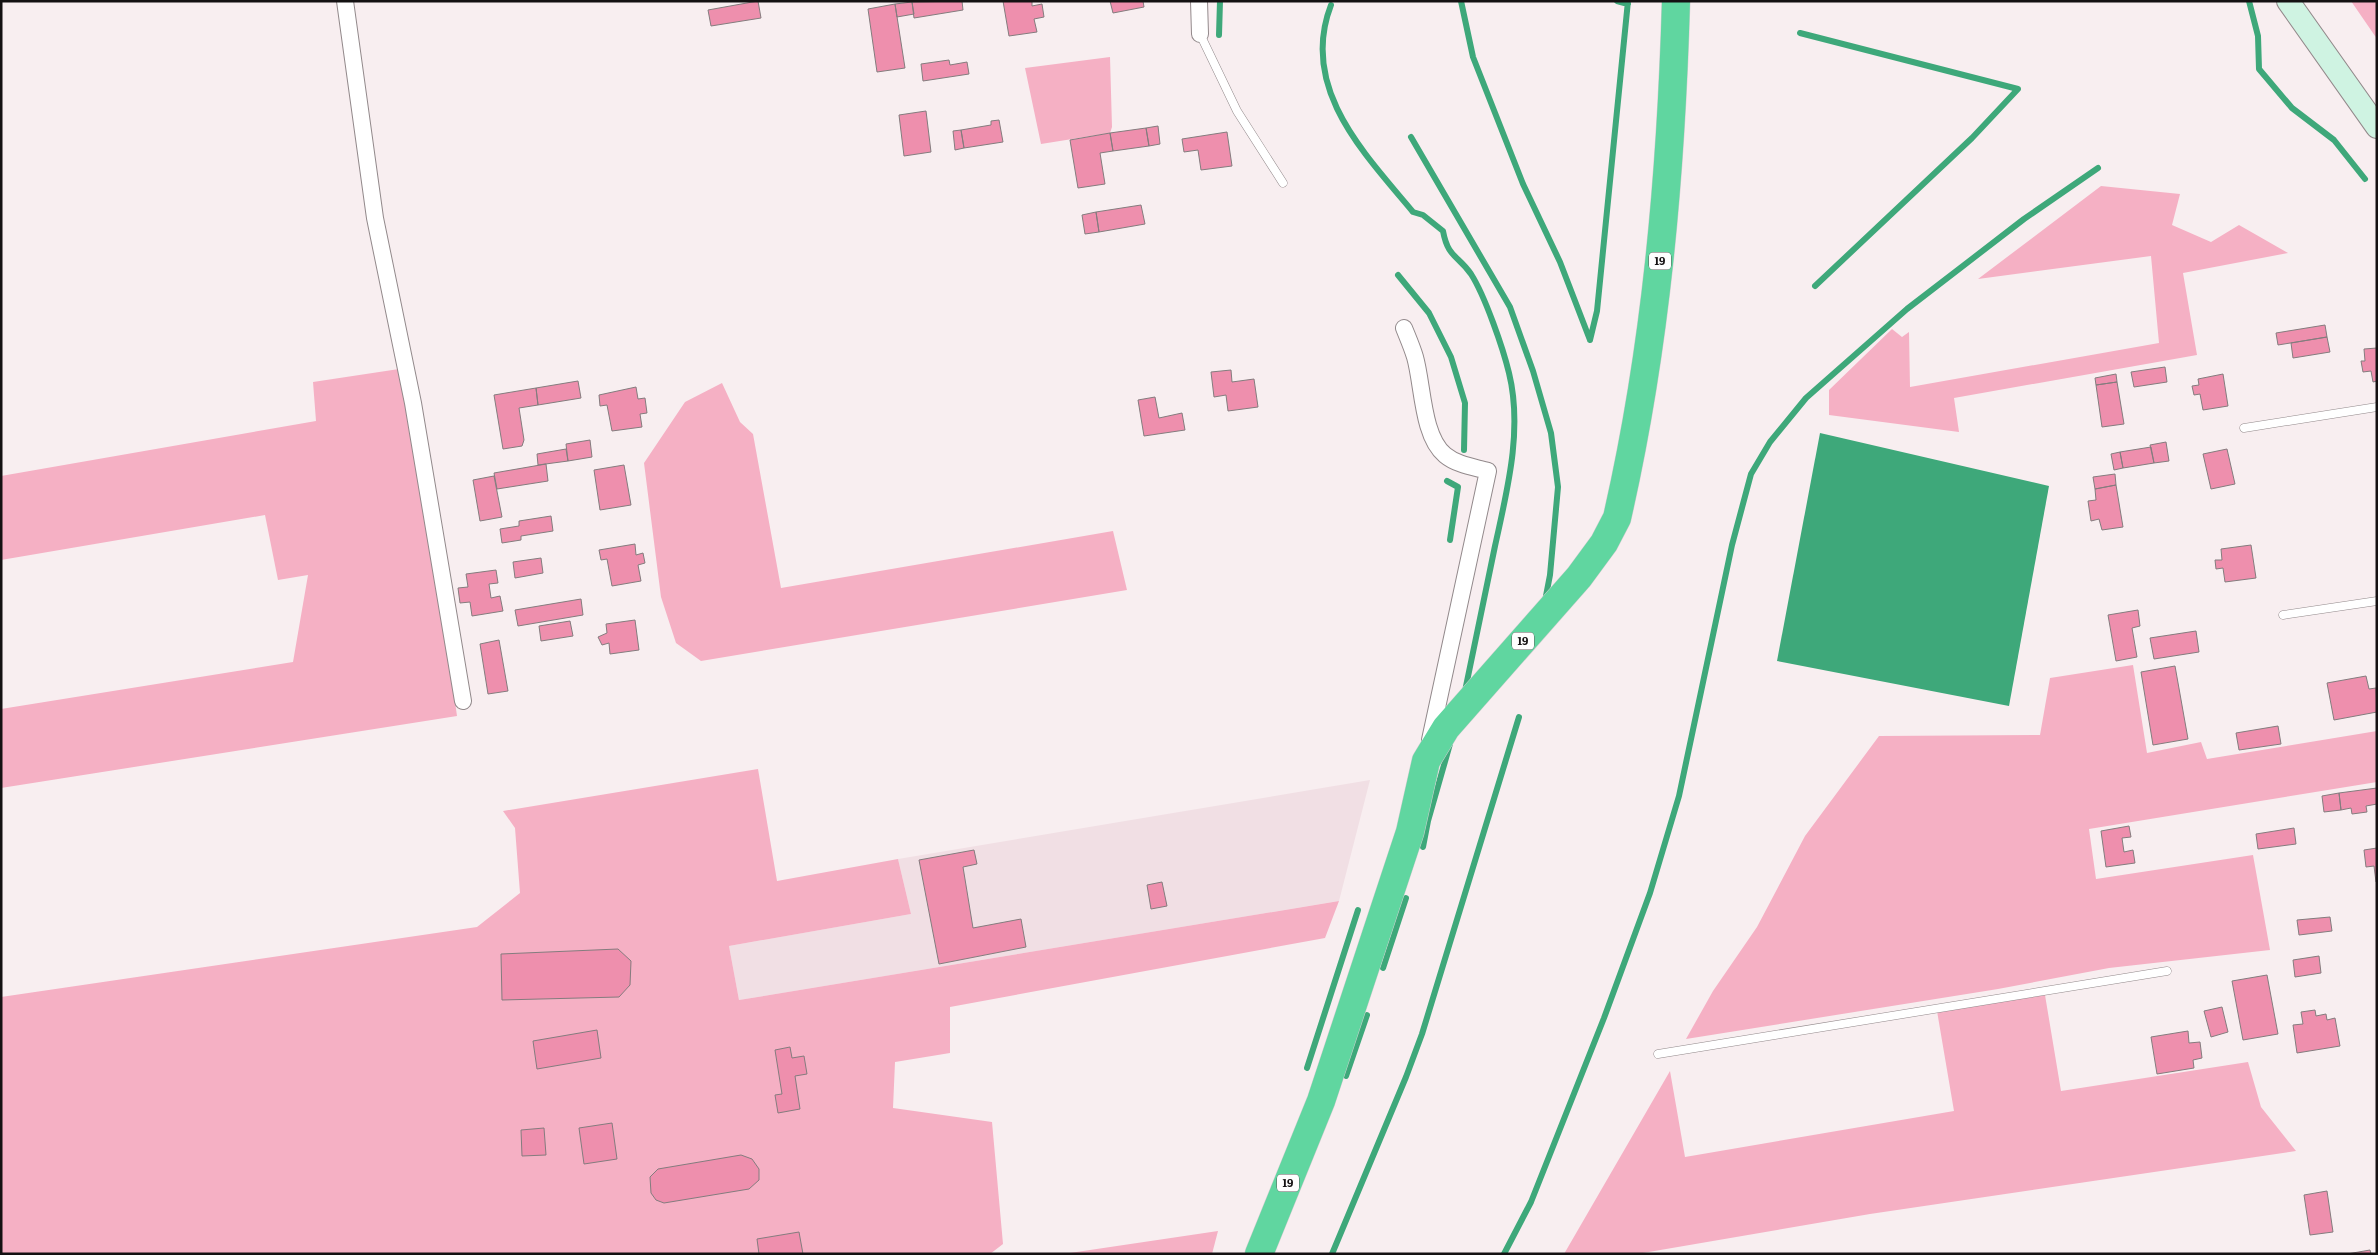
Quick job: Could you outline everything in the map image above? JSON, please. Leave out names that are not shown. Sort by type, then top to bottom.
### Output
[{"type":"highway","name":"19","points":[[1259,1254],[1321,1100],[1410,832],[1426,761],[1436,742],[1457,714],[1579,577],[1604,543],[1617,518],[1651,343],[1663,229],[1676,1]]},
{"type":"main road","points":[[2288,1],[2377,127]]},
{"type":"street","points":[[345,1],[374,218],[413,404],[463,701]]},
{"type":"street","points":[[1199,1],[1200,34]]},
{"type":"street","points":[[1404,328],[1415,357],[1430,428],[1436,446],[1446,456],[1461,464],[1488,471],[1426,761]]},
{"type":"lane","points":[[1200,34],[1236,110],[1283,183]]},
{"type":"lane","points":[[2244,428],[2377,407]]},
{"type":"lane","points":[[2283,616],[2377,601]]},
{"type":"lane","points":[[1658,1054],[2167,971]]},
{"type":"shaded area","points":[[2351,1],[2377,1],[2377,38],[2375,36]]},
{"type":"shaded area","points":[[1110,57],[1112,127],[1110,133],[1041,144],[1025,68]]},
{"type":"shaded area","points":[[2101,186],[2180,194],[2172,225],[2211,242],[2239,225],[2288,253],[2183,273],[2197,355],[1954,398],[1959,432],[1829,415],[1829,390],[1892,329],[1902,337],[1909,332],[1910,387],[2159,343],[2151,256],[1978,279]]},
{"type":"shaded area","points":[[399,369],[438,580],[457,716],[1,788],[1,709],[293,662],[308,575],[278,580],[265,515],[1,560],[1,476],[316,421],[313,382]]},
{"type":"shaded area","points":[[722,383],[740,422],[753,434],[781,588],[1113,531],[1127,590],[701,661],[676,643],[661,597],[644,463],[685,402]]},
{"type":"shaded area","points":[[1820,433],[2049,486],[2009,706],[1777,661]]},
{"type":"shaded area","points":[[2133,665],[2147,753],[2201,742],[2207,759],[2377,731],[2377,782],[2089,829],[2096,879],[2253,855],[2270,950],[2109,968],[1998,989],[1686,1039],[1713,991],[1757,927],[1805,836],[1879,736],[2040,735],[2050,678]]},
{"type":"shaded area","points":[[758,769],[777,881],[898,859],[911,914],[729,946],[739,1000],[1339,901],[1325,938],[950,1007],[950,1053],[895,1062],[893,1108],[992,1122],[1003,1244],[990,1254],[1,1254],[1,997],[477,927],[520,893],[515,828],[503,811]]},
{"type":"shaded area","points":[[1370,780],[1339,901],[739,1000],[729,946],[911,914],[898,859]]},
{"type":"shaded area","points":[[2045,995],[2061,1091],[2248,1062],[2261,1107],[2296,1151],[1870,1214],[1637,1254],[1564,1254],[1670,1071],[1685,1157],[1954,1111],[1937,1011]]},
{"type":"shaded area","points":[[1218,1231],[1212,1254],[1063,1254]]},
{"type":"building","points":[[758,1],[761,18],[711,26],[708,10]]},
{"type":"building","points":[[962,1],[963,10],[914,18],[912,2]]},
{"type":"building","points":[[1003,1],[1032,1],[1032,6],[1042,4],[1044,17],[1034,19],[1037,32],[1009,36]]},
{"type":"building","points":[[1110,1],[1143,1],[1144,7],[1113,13]]},
{"type":"building","points":[[912,2],[914,14],[897,17],[895,4]]},
{"type":"building","points":[[895,4],[905,68],[877,72],[868,9]]},
{"type":"building","points":[[949,60],[950,65],[967,62],[969,74],[923,81],[921,64]]},
{"type":"building","points":[[926,111],[931,152],[904,156],[899,115]]},
{"type":"building","points":[[999,120],[1003,142],[964,148],[961,130],[991,125],[991,121]]},
{"type":"building","points":[[1158,126],[1160,144],[1149,146],[1146,128]]},
{"type":"building","points":[[1146,128],[1149,146],[1113,151],[1110,133]]},
{"type":"building","points":[[961,130],[964,148],[955,150],[953,131]]},
{"type":"building","points":[[1227,132],[1232,166],[1201,170],[1198,150],[1184,152],[1182,139]]},
{"type":"building","points":[[1110,133],[1113,151],[1100,153],[1105,184],[1078,188],[1070,140]]},
{"type":"building","points":[[1141,205],[1145,224],[1099,232],[1096,212]]},
{"type":"building","points":[[1096,212],[1099,232],[1085,234],[1082,215]]},
{"type":"building","points":[[2325,325],[2327,337],[2278,345],[2276,333]]},
{"type":"building","points":[[2327,337],[2330,352],[2293,358],[2291,343]]},
{"type":"building","points":[[2377,348],[2377,381],[2373,382],[2371,371],[2363,372],[2361,361],[2365,361],[2364,349]]},
{"type":"building","points":[[2165,367],[2167,382],[2134,387],[2131,372]]},
{"type":"building","points":[[1231,370],[1232,382],[1254,379],[1258,407],[1228,411],[1226,395],[1214,397],[1211,372]]},
{"type":"building","points":[[2116,374],[2117,382],[2096,385],[2095,378]]},
{"type":"building","points":[[2223,374],[2228,406],[2203,410],[2200,394],[2194,395],[2192,386],[2199,385],[2198,379]]},
{"type":"building","points":[[578,381],[581,398],[538,405],[536,388]]},
{"type":"building","points":[[2117,382],[2124,424],[2102,427],[2096,385]]},
{"type":"building","points":[[636,387],[638,399],[645,398],[647,413],[640,414],[642,427],[612,431],[607,405],[600,406],[599,395]]},
{"type":"building","points":[[536,388],[538,405],[519,408],[524,440],[522,446],[503,449],[494,395]]},
{"type":"building","points":[[1155,397],[1159,418],[1182,413],[1185,430],[1144,436],[1138,400]]},
{"type":"building","points":[[590,440],[592,457],[568,461],[566,444]]},
{"type":"building","points":[[2166,442],[2169,461],[2154,463],[2150,445]]},
{"type":"building","points":[[2151,447],[2154,463],[2123,468],[2120,452]]},
{"type":"building","points":[[566,449],[568,461],[538,465],[537,454]]},
{"type":"building","points":[[2227,449],[2235,484],[2211,489],[2203,454]]},
{"type":"building","points":[[2120,452],[2123,468],[2114,470],[2111,454]]},
{"type":"building","points":[[546,464],[548,481],[497,489],[494,473]]},
{"type":"building","points":[[624,465],[631,505],[600,510],[594,470]]},
{"type":"building","points":[[2115,474],[2116,485],[2095,489],[2093,477]]},
{"type":"building","points":[[494,476],[502,517],[480,521],[473,480]]},
{"type":"building","points":[[2116,485],[2123,527],[2102,530],[2099,519],[2091,521],[2088,501],[2096,500],[2095,489]]},
{"type":"building","points":[[551,516],[553,531],[521,536],[521,540],[502,543],[500,529],[519,526],[519,521]]},
{"type":"building","points":[[635,544],[636,555],[643,553],[645,563],[638,565],[641,581],[612,586],[607,559],[601,560],[599,550]]},
{"type":"building","points":[[2251,545],[2256,578],[2225,582],[2223,568],[2216,569],[2215,560],[2222,560],[2221,549]]},
{"type":"building","points":[[541,558],[543,573],[515,578],[513,562]]},
{"type":"building","points":[[496,570],[498,583],[489,584],[491,598],[500,596],[503,611],[472,616],[470,602],[460,603],[458,588],[468,587],[466,574]]},
{"type":"building","points":[[581,599],[583,615],[518,626],[515,610]]},
{"type":"building","points":[[2138,610],[2140,626],[2132,628],[2137,657],[2116,661],[2108,615]]},
{"type":"building","points":[[635,620],[639,650],[610,654],[609,643],[602,645],[598,637],[607,633],[606,624]]},
{"type":"building","points":[[570,621],[573,636],[541,641],[539,626]]},
{"type":"building","points":[[2196,631],[2199,652],[2154,659],[2150,638]]},
{"type":"building","points":[[499,640],[508,691],[488,694],[480,644]]},
{"type":"building","points":[[2175,666],[2188,739],[2153,745],[2141,672]]},
{"type":"building","points":[[2366,676],[2369,689],[2376,688],[2377,712],[2334,720],[2327,683]]},
{"type":"building","points":[[2278,726],[2281,744],[2239,750],[2236,733]]},
{"type":"building","points":[[2377,788],[2377,804],[2366,806],[2367,812],[2352,814],[2351,808],[2341,810],[2339,793]]},
{"type":"building","points":[[2339,793],[2341,810],[2324,812],[2322,796]]},
{"type":"building","points":[[2129,826],[2131,837],[2122,838],[2124,852],[2133,850],[2135,863],[2106,867],[2101,831]]},
{"type":"building","points":[[2294,828],[2296,844],[2258,849],[2256,834]]},
{"type":"building","points":[[2377,848],[2376,882],[2374,866],[2366,867],[2364,850]]},
{"type":"building","points":[[974,850],[977,864],[963,867],[973,928],[1021,919],[1026,947],[939,964],[919,860]]},
{"type":"building","points":[[1162,882],[1167,906],[1151,909],[1147,885]]},
{"type":"building","points":[[2330,917],[2332,931],[2299,935],[2297,920]]},
{"type":"building","points":[[618,949],[631,961],[630,985],[619,997],[502,1000],[501,954]]},
{"type":"building","points":[[2319,956],[2321,973],[2295,977],[2293,960]]},
{"type":"building","points":[[2267,975],[2278,1034],[2243,1040],[2232,981]]},
{"type":"building","points":[[2222,1007],[2228,1032],[2211,1037],[2204,1011]]},
{"type":"building","points":[[2315,1010],[2316,1016],[2326,1014],[2327,1020],[2335,1018],[2340,1046],[2297,1053],[2293,1025],[2303,1024],[2301,1012]]},
{"type":"building","points":[[597,1030],[601,1058],[537,1069],[533,1041]]},
{"type":"building","points":[[2188,1031],[2189,1043],[2200,1042],[2202,1058],[2193,1060],[2194,1068],[2157,1074],[2151,1037]]},
{"type":"building","points":[[790,1047],[792,1058],[804,1056],[807,1074],[795,1076],[800,1109],[778,1113],[775,1095],[782,1094],[775,1050]]},
{"type":"building","points":[[612,1123],[617,1159],[584,1164],[579,1128]]},
{"type":"building","points":[[544,1128],[546,1155],[522,1156],[521,1130]]},
{"type":"building","points":[[741,1155],[752,1159],[759,1169],[759,1180],[749,1189],[664,1203],[656,1200],[651,1193],[650,1177],[658,1169]]},
{"type":"building","points":[[2327,1191],[2333,1232],[2310,1235],[2304,1195]]},
{"type":"building","points":[[799,1232],[803,1254],[759,1254],[757,1239]]},
{"type":"building","points":[[2370,1250],[2371,1254],[2347,1254]]},
{"type":"waterway","points":[[1219,35],[1220,1]]},
{"type":"waterway","points":[[1461,1],[1473,57],[1523,184],[1560,262],[1590,340]]},
{"type":"waterway","points":[[1617,1],[1628,4]]},
{"type":"waterway","points":[[1590,340],[1597,311],[1628,1]]},
{"type":"waterway","points":[[2249,1],[2258,36],[2259,69],[2292,108],[2334,140],[2365,179]]},
{"type":"waterway","points":[[1331,5],[1323,35],[1323,64],[1330,91],[1342,118],[1375,166],[1413,212],[1423,215],[1443,231],[1451,251],[1471,274],[1482,295],[1498,336],[1509,373],[1514,416],[1512,460],[1465,691]]},
{"type":"waterway","points":[[1800,33],[2018,89],[1972,138],[1815,286]]},
{"type":"waterway","points":[[1411,137],[1510,307],[1533,371],[1551,433],[1558,487],[1550,575],[1545,601]]},
{"type":"waterway","points":[[1504,1254],[1531,1202],[1604,1018],[1650,893],[1679,796],[1732,545],[1751,474],[1770,442],[1806,398],[1907,309],[2024,219],[2098,168]]},
{"type":"waterway","points":[[1398,275],[1429,313],[1451,357],[1465,403],[1464,450]]},
{"type":"waterway","points":[[1447,481],[1458,487],[1450,540]]},
{"type":"waterway","points":[[1332,1254],[1422,1034],[1519,717]]},
{"type":"waterway","points":[[1423,847],[1428,821],[1450,744]]},
{"type":"waterway","points":[[1383,968],[1406,898]]},
{"type":"waterway","points":[[1307,1068],[1358,910]]},
{"type":"waterway","points":[[1346,1076],[1367,1015]]}]
